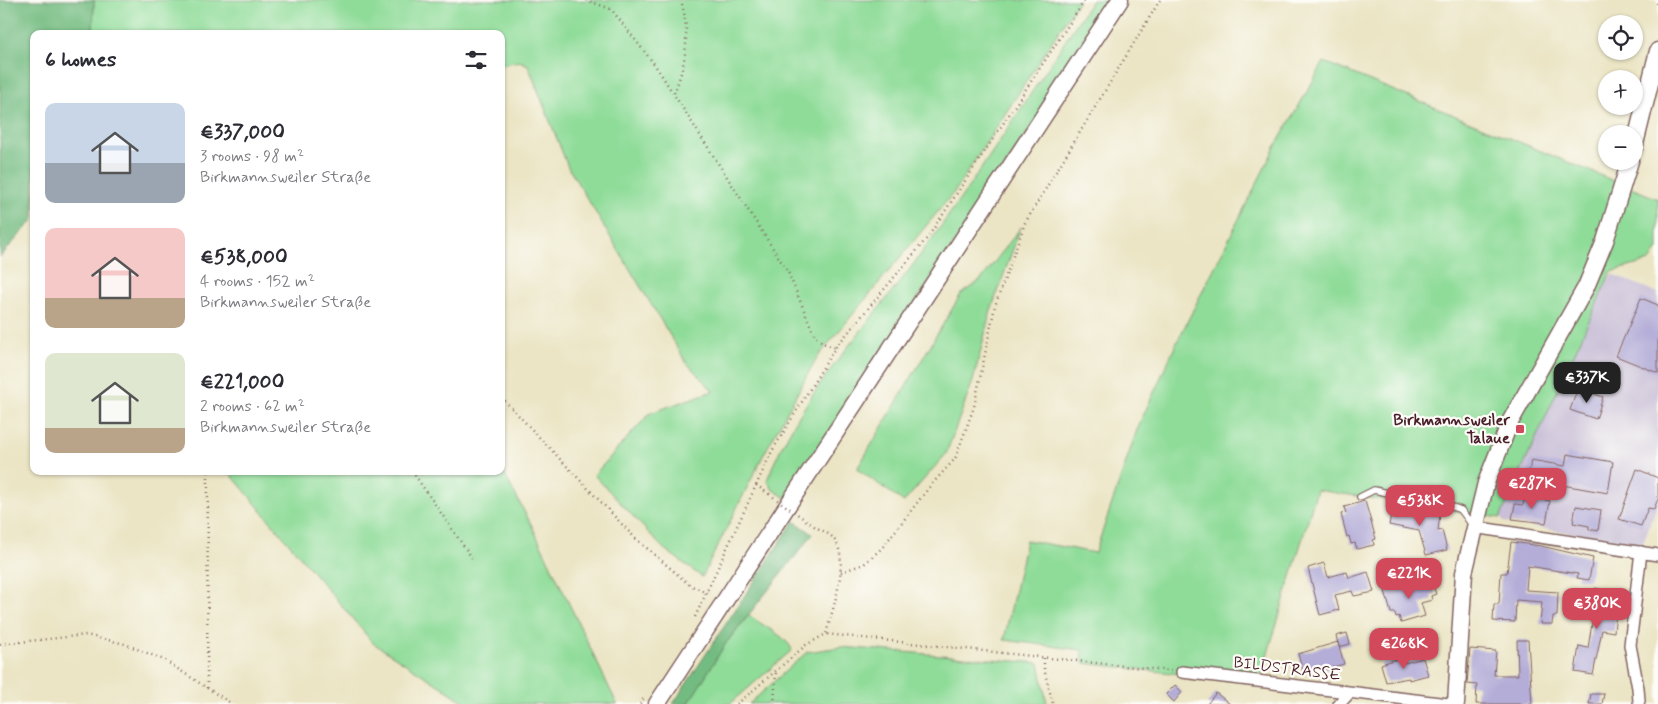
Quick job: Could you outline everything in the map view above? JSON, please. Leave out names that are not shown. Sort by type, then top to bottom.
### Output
[{"type":"main road","points":[[651,700],[1120,0]]},
{"type":"main road","points":[[1640,125],[1658,51]]},
{"type":"main road","points":[[1456,704],[1464,573],[1486,483],[1506,429],[1586,287],[1605,241],[1627,170]]},
{"type":"street","points":[[1474,527],[1658,555]]},
{"type":"street","points":[[1638,701],[1638,688],[1630,645],[1641,552]]},
{"type":"street","name":"BILDSTRASSE","points":[[1182,672],[1448,704]]},
{"type":"street","points":[[1339,704],[1349,693]]},
{"type":"lane","points":[[1360,497],[1374,490],[1450,506],[1461,510],[1474,527]]},
{"type":"path","points":[[586,0],[611,9],[655,65],[788,272],[814,334],[823,343],[835,348]]},
{"type":"path","points":[[674,94],[680,80],[687,40],[686,20],[681,0]]},
{"type":"path","points":[[691,624],[701,609],[772,451],[835,348],[928,237],[951,206],[1085,0]]},
{"type":"path","points":[[841,572],[864,564],[882,548],[931,485],[955,459],[974,407],[995,306],[1025,223],[1160,0]]},
{"type":"path","points":[[505,401],[635,538],[690,585],[707,593]]},
{"type":"path","points":[[206,688],[208,475]]},
{"type":"path","points":[[415,475],[472,558]]},
{"type":"path","points":[[756,485],[832,537],[841,553],[841,572],[826,634]]},
{"type":"path","points":[[737,704],[806,644],[826,634],[1182,672]]},
{"type":"path","points":[[0,644],[86,635],[125,644],[164,660],[232,704]]},
{"type":"path","points":[[1044,658],[1044,669],[1053,704]]},
{"type":"path","points":[[774,704],[776,670]]},
{"type":"path","points":[[640,704],[651,700]]},
{"type":"shaded area","points":[[1612,274],[1658,293],[1658,503],[1642,545],[1504,522],[1496,512],[1534,404]]},
{"type":"green space","points":[[0,0],[94,0],[93,30],[30,30],[30,223],[0,257]]},
{"type":"green space","points":[[94,0],[1079,0],[955,191],[816,359],[764,454],[702,577],[663,548],[594,475],[650,413],[713,391],[686,362],[568,167],[528,65],[519,61],[505,64],[505,30],[93,30]]},
{"type":"green space","points":[[1092,0],[1115,0],[786,498],[773,490],[767,480],[797,419],[815,391],[898,285],[941,226],[1007,130]]},
{"type":"green space","points":[[1324,62],[1658,199],[1658,249],[1650,261],[1611,272],[1500,518],[1317,490],[1259,683],[1083,663],[1082,650],[1004,640],[1026,540],[1095,553],[1138,427],[1177,342],[1274,149]]},
{"type":"green space","points":[[1021,227],[991,310],[973,381],[946,454],[904,502],[857,469],[961,294],[981,280]]},
{"type":"green space","points":[[231,475],[505,475],[532,526],[617,704],[468,704],[373,643]]},
{"type":"green space","points":[[794,521],[813,534],[726,643],[688,704],[673,704]]},
{"type":"green space","points":[[749,615],[785,640],[792,650],[730,704],[688,704],[726,643]]},
{"type":"green space","points":[[841,647],[1039,663],[1047,704],[749,704],[807,652]]},
{"type":"building","points":[[1641,298],[1658,305],[1658,373],[1616,356]]},
{"type":"building","points":[[1578,388],[1603,397],[1596,419],[1570,410]]},
{"type":"building","points":[[1567,454],[1613,462],[1608,493],[1528,479],[1531,460],[1565,466]]},
{"type":"building","points":[[1637,469],[1658,478],[1658,499],[1654,509],[1648,508],[1641,526],[1619,519]]},
{"type":"building","points":[[1525,496],[1550,501],[1546,523],[1512,519],[1515,504],[1523,505]]},
{"type":"building","points":[[1365,501],[1376,539],[1373,540],[1374,545],[1357,549],[1355,543],[1351,544],[1349,536],[1347,537],[1341,514],[1346,513],[1344,507]]},
{"type":"building","points":[[1393,504],[1440,514],[1438,531],[1442,530],[1447,550],[1426,555],[1419,531],[1389,525]]},
{"type":"building","points":[[1576,506],[1601,510],[1598,531],[1589,529],[1589,526],[1573,523]]},
{"type":"building","points":[[1511,542],[1541,546],[1593,558],[1589,580],[1577,578],[1578,574],[1528,566],[1526,590],[1558,592],[1557,616],[1553,616],[1552,624],[1540,624],[1542,602],[1516,600],[1515,622],[1493,621],[1494,604],[1499,604],[1501,573],[1507,573]]},
{"type":"building","points":[[1324,563],[1328,577],[1347,572],[1349,578],[1368,572],[1374,592],[1354,596],[1352,591],[1335,595],[1339,610],[1320,615],[1308,568]]},
{"type":"building","points":[[1415,581],[1416,585],[1432,583],[1436,594],[1431,596],[1432,600],[1421,603],[1425,616],[1401,623],[1399,616],[1396,617],[1395,613],[1391,613],[1384,587]]},
{"type":"building","points":[[1595,588],[1613,592],[1611,602],[1617,603],[1614,632],[1602,630],[1593,675],[1575,672],[1579,646],[1588,648],[1594,611],[1591,611]]},
{"type":"building","points":[[1347,633],[1350,644],[1339,647],[1336,636]]},
{"type":"building","points":[[1517,640],[1528,640],[1532,704],[1476,704],[1477,685],[1467,684],[1470,649],[1496,651],[1494,675],[1518,675]]},
{"type":"building","points":[[1338,642],[1344,664],[1326,669],[1326,667],[1303,671],[1298,654]]},
{"type":"building","points":[[1404,657],[1405,663],[1423,658],[1428,675],[1409,680],[1409,678],[1386,682],[1381,664]]},
{"type":"building","points":[[1175,685],[1182,692],[1174,702],[1166,694]]},
{"type":"building","points":[[1216,693],[1230,704],[1207,704]]},
{"type":"building","points":[[1591,694],[1604,694],[1602,704],[1589,704]]},
{"type":"place","name":"Birkmannsweiler Talaue","points":[[1520,429]]}]
